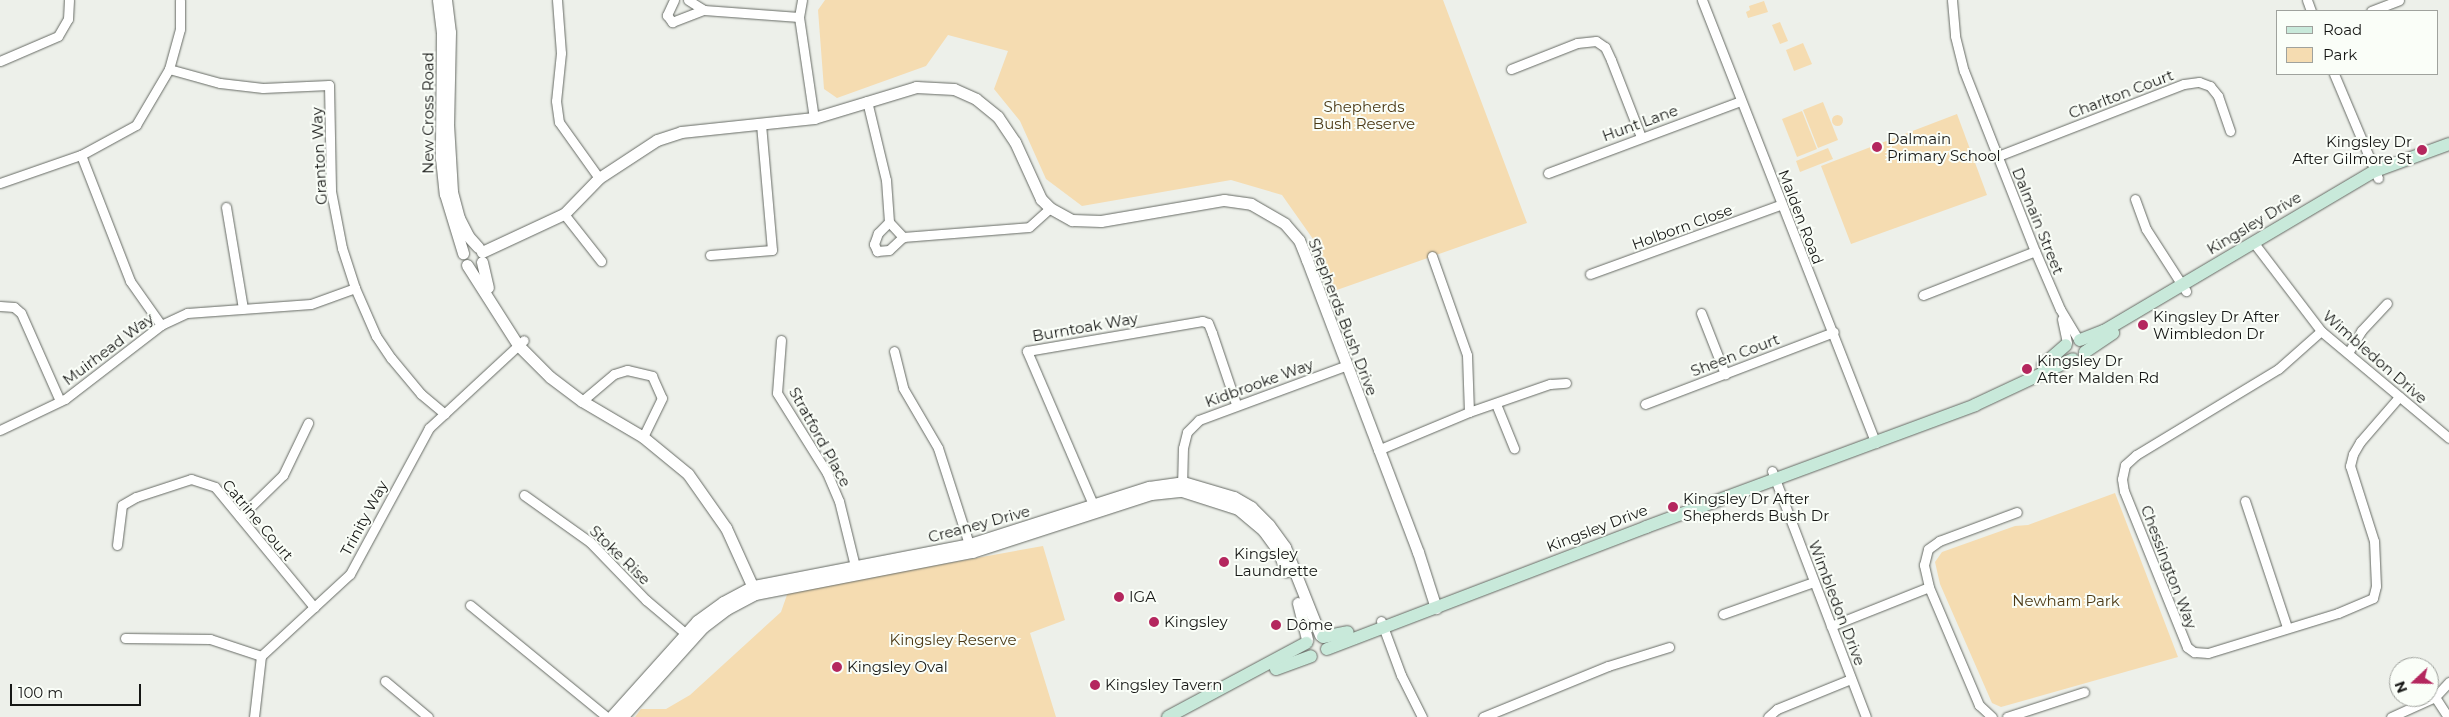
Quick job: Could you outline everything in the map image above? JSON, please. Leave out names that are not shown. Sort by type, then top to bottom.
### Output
[{"type":"main road","name":"Kingsley Drive","points":[[1874,439],[2018,378],[2046,363],[2073,342],[2101,332],[2184,288],[2376,175],[2449,144]]},
{"type":"main road","name":"Kingsley Drive","points":[[2376,175],[2449,153]]},
{"type":"main road","name":"Kingsley Drive","points":[[1324,640],[1383,624],[1774,475],[1975,405],[2073,359],[2082,358],[2085,352],[2184,288]]},
{"type":"main road","points":[[2073,359],[2067,356],[2073,342],[2085,352]]},
{"type":"main road","points":[[1168,717],[1306,642],[1324,640],[1321,656],[1311,656],[1239,686],[1183,717]]},
{"type":"main road","points":[[1306,642],[1311,656]]},
{"type":"street","points":[[0,61],[58,36],[68,19],[69,0]]},
{"type":"street","points":[[0,183],[81,155],[136,125],[169,70],[180,29],[180,0]]},
{"type":"street","name":"New Cross Road","points":[[438,0],[442,32],[440,158],[445,194],[467,265],[521,343],[550,377],[645,433],[679,465],[713,506],[758,589]]},
{"type":"street","name":"New Cross Road","points":[[446,0],[450,32],[448,124],[452,192],[459,218],[468,236],[481,254],[493,296],[521,343]]},
{"type":"street","points":[[557,0],[561,53],[556,101],[559,122],[568,139],[599,178]]},
{"type":"street","points":[[674,0],[666,15],[672,22],[704,10],[799,17]]},
{"type":"street","points":[[688,0],[704,10]]},
{"type":"street","points":[[802,0],[799,17],[814,118]]},
{"type":"street","name":"Malden Road","points":[[1702,0],[1834,332],[1874,439]]},
{"type":"street","name":"Dalmain Street","points":[[1952,0],[1955,36],[1964,71],[2073,342]]},
{"type":"street","points":[[2374,10],[2400,0]]},
{"type":"street","points":[[1511,70],[1577,43],[1596,42],[1605,47],[1641,137]]},
{"type":"street","name":"Granton Way","points":[[169,70],[220,83],[264,88],[329,85],[331,191],[342,248],[355,288],[376,336],[391,358],[421,394],[445,414]]},
{"type":"street","points":[[2334,75],[2376,175]]},
{"type":"street","name":"Charlton Court","points":[[1998,156],[2184,84],[2199,82],[2210,86],[2218,96],[2230,130]]},
{"type":"street","name":"Shepherds Bush Drive","points":[[481,254],[564,214],[599,178],[657,140],[681,132],[814,118],[916,87],[939,86],[976,99],[1008,129],[1034,190],[1050,208],[1083,222],[1224,200],[1251,204],[1269,212],[1299,240],[1345,366],[1438,604]]},
{"type":"street","points":[[867,101],[886,180],[889,222],[903,238]]},
{"type":"street","name":"Hunt Lane","points":[[1548,173],[1741,101]]},
{"type":"street","points":[[710,255],[772,250],[761,125]]},
{"type":"street","points":[[81,155],[130,282],[161,326]]},
{"type":"street","points":[[2135,199],[2146,229],[2184,288]]},
{"type":"street","name":"Holborn Close","points":[[1590,274],[1782,204]]},
{"type":"street","points":[[226,207],[243,309]]},
{"type":"street","points":[[889,222],[878,233],[874,244],[877,252],[889,250],[903,238],[1029,227],[1050,208]]},
{"type":"street","points":[[564,214],[601,261]]},
{"type":"street","points":[[463,253],[469,246],[481,254],[477,266],[467,265]]},
{"type":"street","name":"Wimbledon Drive","points":[[2256,246],[2321,331],[2449,437]]},
{"type":"street","points":[[1923,295],[2035,251]]},
{"type":"street","points":[[1432,256],[1467,355],[1469,412]]},
{"type":"street","name":"Muirhead Way","points":[[0,430],[60,401],[161,326],[187,313],[311,304],[355,288]]},
{"type":"street","points":[[2348,354],[2361,331],[2387,303]]},
{"type":"street","points":[[0,306],[14,306],[21,313],[60,401]]},
{"type":"street","points":[[1701,313],[1725,374]]},
{"type":"street","name":"Burntoak Way","points":[[1095,510],[1027,350],[1202,321],[1208,323],[1212,332],[1236,404]]},
{"type":"street","name":"Chessington Way","points":[[2321,331],[2278,369],[2136,455],[2125,465],[2122,479],[2187,647],[2194,652],[2208,653],[2287,627],[2338,613],[2373,598],[2376,586],[2374,541],[2350,466],[2353,454],[2360,442],[2400,397]]},
{"type":"street","name":"Sheen Court","points":[[1646,404],[1834,332]]},
{"type":"street","name":"Stratford Place","points":[[781,340],[777,393],[827,473],[839,501],[856,571]]},
{"type":"street","name":"Trinity Way","points":[[261,656],[350,574],[418,443],[445,414],[521,343]]},
{"type":"street","points":[[894,351],[903,388],[938,448],[971,548]]},
{"type":"street","name":"Kidbrooke Way","points":[[1182,486],[1183,448],[1187,432],[1199,420],[1236,404],[1345,366]]},
{"type":"street","points":[[585,398],[614,374],[627,370],[652,376],[662,398],[645,433]]},
{"type":"street","points":[[1378,450],[1469,412],[1550,384],[1566,383]]},
{"type":"street","points":[[1496,404],[1514,448]]},
{"type":"street","points":[[240,518],[283,474],[308,423]]},
{"type":"street","name":"Wimbledon Drive","points":[[1774,475],[1866,717]]},
{"type":"street","name":"Catrine Court","points":[[117,545],[122,506],[136,497],[191,479],[215,487],[314,607]]},
{"type":"street","name":"Creaney Drive","points":[[1182,486],[1230,504],[1262,530],[1282,561],[1302,613],[1306,642]]},
{"type":"street","name":"Creaney Drive","points":[[622,717],[709,611],[758,589],[971,548],[1095,510],[1150,487],[1182,486],[1234,497],[1251,507],[1269,525],[1284,547],[1324,640]]},
{"type":"street","name":"Stoke Rise","points":[[524,495],[590,542],[646,600],[689,636]]},
{"type":"street","points":[[2245,501],[2287,627]]},
{"type":"street","points":[[1992,717],[1979,705],[1929,587],[1924,565],[1928,549],[1939,541],[2017,512]]},
{"type":"street","points":[[1723,614],[1814,582]]},
{"type":"street","points":[[1831,626],[1929,587]]},
{"type":"street","points":[[470,605],[609,717]]},
{"type":"street","points":[[1383,624],[1401,675],[1422,717]]},
{"type":"street","name":"Creaney Drive","points":[[609,717],[689,636]]},
{"type":"street","points":[[125,638],[210,639],[261,656],[254,717]]},
{"type":"street","points":[[1483,717],[1608,666],[1669,647]]},
{"type":"street","points":[[1768,717],[1777,709],[1851,679]]},
{"type":"street","points":[[385,681],[428,717]]},
{"type":"street","points":[[2439,693],[2449,682]]},
{"type":"street","points":[[2007,717],[2084,692]]},
{"type":"street","points":[[2439,703],[2448,717]]},
{"type":"street","points":[[2391,717],[2413,707]]},
{"type":"green space","name":"Shepherds Bush Reserve","points":[[825,0],[1443,0],[1527,223],[1334,291],[1313,239],[1282,195],[1231,180],[1082,206],[1046,179],[1020,121],[994,89],[1008,51],[948,35],[926,66],[837,98],[824,89],[818,10]]},
{"type":"green space","points":[[1764,1],[1768,12],[1748,18],[1746,12],[1750,10],[1749,6]]},
{"type":"green space","points":[[1780,22],[1788,41],[1780,44],[1772,25]]},
{"type":"green space","points":[[1803,43],[1812,64],[1794,71],[1786,50]]},
{"type":"green space","points":[[1823,102],[1838,140],[1818,148],[1803,110]]},
{"type":"green space","points":[[1802,111],[1817,149],[1797,157],[1782,119]]},
{"type":"green space","points":[[1837,114],[1843,120],[1837,126],[1831,120]]},
{"type":"green space","points":[[1957,114],[1987,195],[1851,244],[1821,166]]},
{"type":"green space","points":[[1828,148],[1833,159],[1800,172],[1796,161]]},
{"type":"green space","name":"Newham Park","points":[[2115,493],[2178,657],[2001,707],[1992,703],[1940,584],[1935,562],[1942,552],[2015,526],[2028,525]]},
{"type":"green space","name":"Kingsley Reserve","points":[[1043,546],[1065,620],[1030,633],[1056,717],[635,717],[641,709],[666,709],[690,695],[781,612],[788,592]]},
{"type":"place","name":"Dalmain Primary School","points":[[1877,147]]},
{"type":"place","name":"Kingsley Dr After Gilmore St","points":[[2422,150]]},
{"type":"place","name":"Kingsley Dr After Wimbledon Dr","points":[[2143,325]]},
{"type":"place","name":"Kingsley Dr After Malden Rd","points":[[2027,369]]},
{"type":"place","name":"Kingsley Dr After Shepherds Bush Dr","points":[[1673,507]]},
{"type":"place","name":"Kingsley Laundrette","points":[[1224,562]]},
{"type":"place","name":"IGA","points":[[1119,597]]},
{"type":"place","name":"Kingsley","points":[[1154,622]]},
{"type":"place","name":"Dôme","points":[[1276,625]]},
{"type":"place","name":"Kingsley Oval","points":[[837,667]]},
{"type":"place","name":"Kingsley Tavern","points":[[1095,685]]}]
